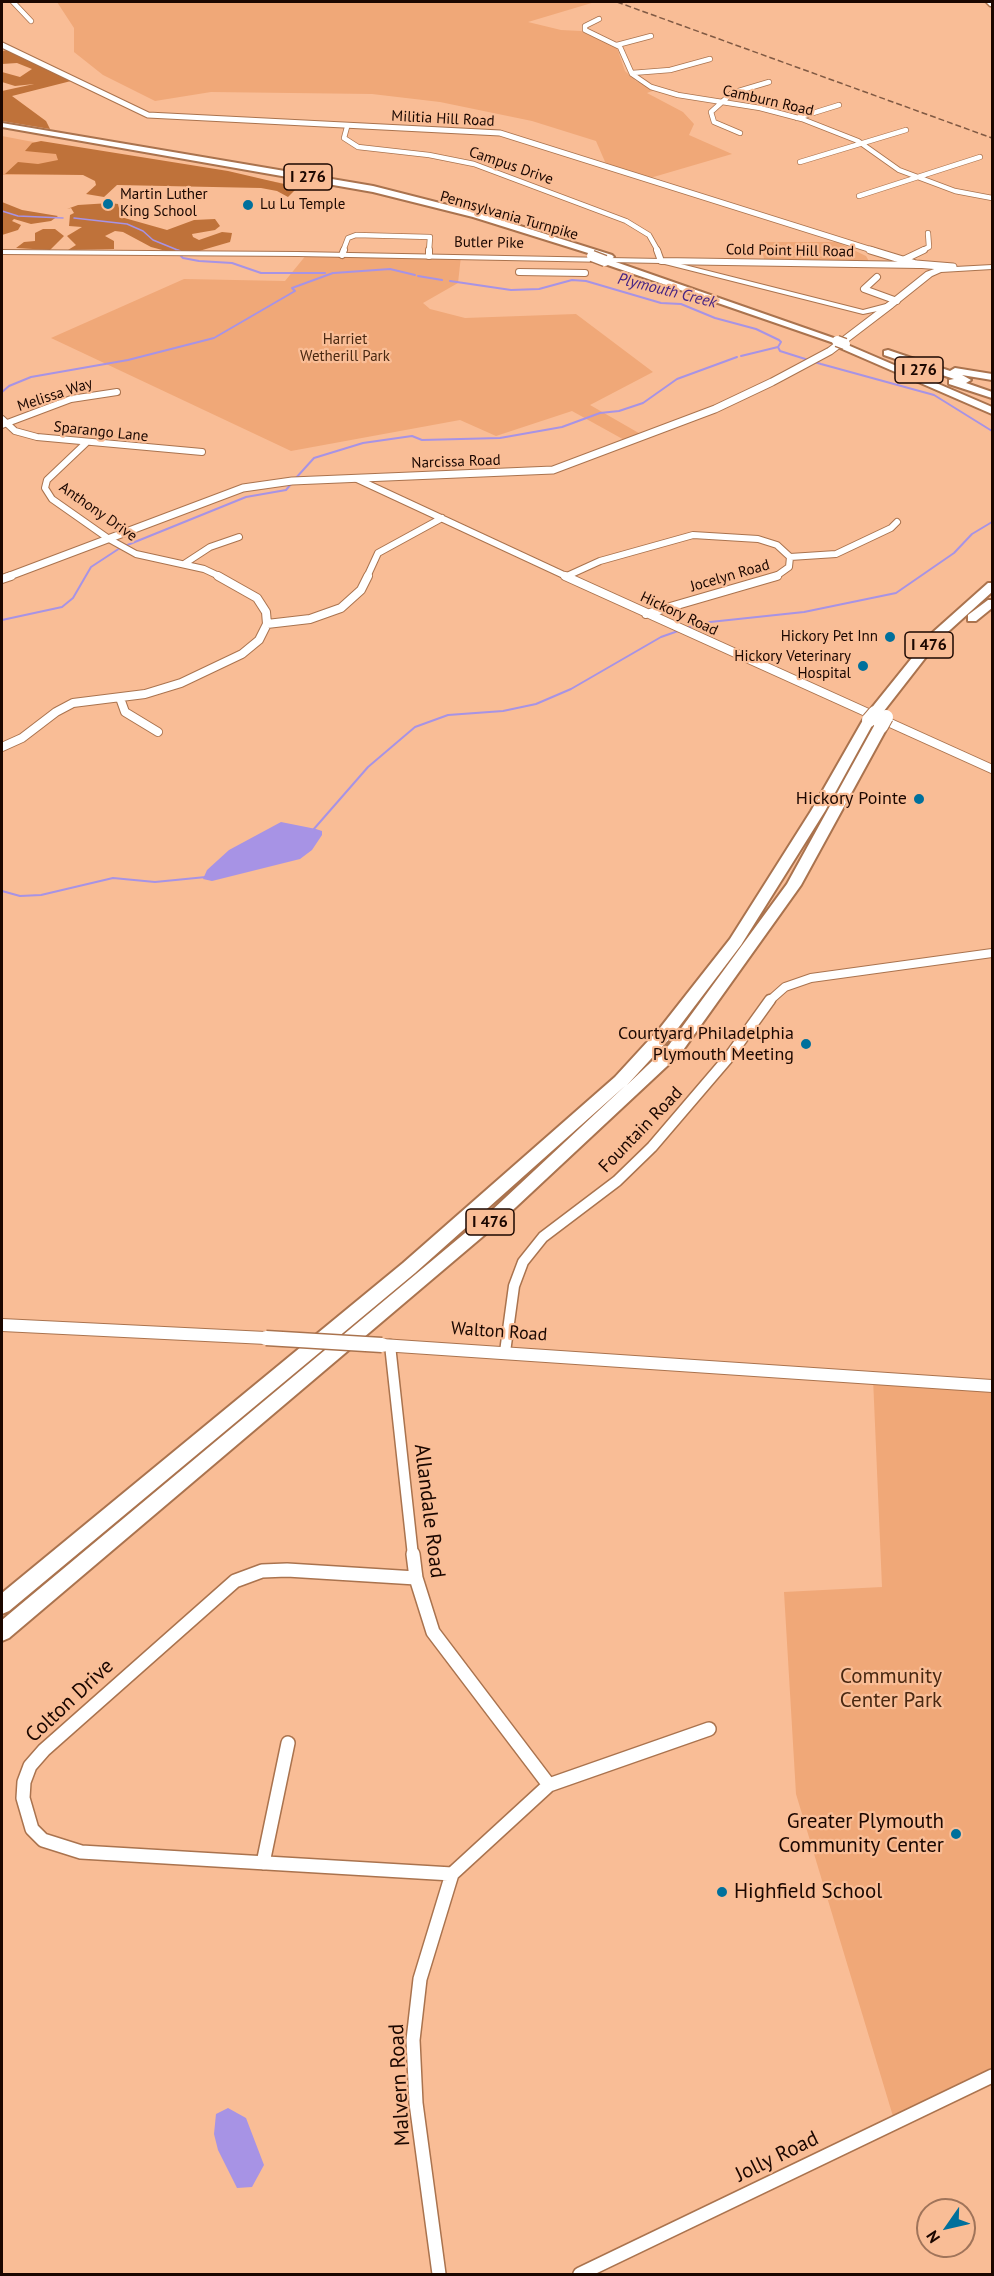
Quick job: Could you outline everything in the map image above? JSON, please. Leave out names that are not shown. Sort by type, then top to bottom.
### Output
[{"type":"highway","name":"Pennsylvania Turnpike","points":[[2,128],[354,190],[485,223],[592,256],[621,261],[993,395]]},
{"type":"highway","name":"Pennsylvania Turnpike","points":[[2,128],[373,189],[476,215],[797,327],[908,360],[993,389]]},
{"type":"highway","points":[[842,342],[993,412]]},
{"type":"highway","points":[[908,360],[993,377]]},
{"type":"highway","name":"I 476","points":[[2,1605],[409,1268],[621,1081],[666,1032],[736,942],[878,719],[936,636],[993,586]]},
{"type":"highway","name":"I 476","points":[[2,1632],[495,1217],[675,1049],[794,885],[878,719],[910,681],[972,618],[993,601]]},
{"type":"main road","points":[[989,2],[993,5]]},
{"type":"main road","name":"Butler Pike","points":[[2,252],[429,256],[661,261],[850,311],[873,312],[897,301],[929,274],[953,267],[993,267]]},
{"type":"main road","name":"Walton Road","points":[[2,1325],[505,1352],[993,1386]]},
{"type":"street","points":[[13,2],[31,21]]},
{"type":"street","points":[[585,30],[585,26],[599,19]]},
{"type":"street","points":[[577,30],[585,30],[618,45],[624,52],[632,73],[670,70],[710,59]]},
{"type":"street","points":[[618,45],[651,36]]},
{"type":"street","name":"Militia Hill Road","points":[[2,45],[148,116],[500,133],[903,260],[920,265],[953,267]]},
{"type":"street","name":"Camburn Road","points":[[632,73],[646,85],[669,93],[797,118],[862,143],[895,167],[917,177],[955,191],[993,198]]},
{"type":"street","points":[[740,134],[711,118],[712,110],[732,93],[769,82]]},
{"type":"street","points":[[797,118],[839,105]]},
{"type":"street","name":"Campus Drive","points":[[347,127],[344,133],[345,140],[358,147],[429,155],[474,164],[626,221],[649,235],[655,243],[661,261]]},
{"type":"street","points":[[800,162],[906,130]]},
{"type":"street","points":[[860,196],[980,157]]},
{"type":"street","points":[[903,260],[929,247],[928,232]]},
{"type":"street","points":[[342,255],[348,238],[367,235],[430,237],[429,256]]},
{"type":"street","points":[[519,258],[518,274],[585,273]]},
{"type":"street","name":"Cold Point Hill Road","points":[[661,261],[920,265]]},
{"type":"street","points":[[877,277],[864,289],[897,301]]},
{"type":"street","name":"Narcissa Road","points":[[2,579],[109,540],[233,490],[292,481],[553,470],[719,406],[813,361],[889,306]]},
{"type":"street","name":"Melissa Way","points":[[3,423],[71,399],[99,392],[117,392]]},
{"type":"street","name":"Sparango Lane","points":[[3,423],[23,434],[86,443],[202,452]]},
{"type":"street","name":"Anthony Drive","points":[[86,443],[49,478],[45,488],[52,499],[109,540],[136,554],[215,573],[257,598],[266,612],[267,624]]},
{"type":"street","name":"Hickory Road","points":[[357,479],[646,614],[993,769]]},
{"type":"street","points":[[2,747],[22,738],[67,705],[88,699],[120,698],[168,688],[236,657],[259,639],[267,624],[310,620],[342,608],[361,590],[378,553],[442,518]]},
{"type":"street","points":[[790,557],[836,554],[891,528],[897,522]]},
{"type":"street","name":"Jocelyn Road","points":[[567,576],[600,561],[693,535],[758,539],[777,545],[790,557],[789,567],[775,577],[646,614]]},
{"type":"street","points":[[184,564],[210,548],[239,537]]},
{"type":"street","points":[[120,698],[125,712],[158,732]]},
{"type":"street","name":"Fountain Road","points":[[505,1352],[514,1286],[523,1262],[543,1238],[617,1181],[651,1147],[729,1057],[769,1001],[785,987],[811,978],[993,953]]},
{"type":"street","name":"Allandale Road","points":[[386,1345],[416,1578],[433,1632],[549,1785]]},
{"type":"street","name":"Colton Drive","points":[[416,1578],[287,1570],[262,1571],[241,1578],[222,1590],[44,1750],[30,1766],[24,1782],[25,1813],[32,1828],[43,1840],[59,1847],[81,1851],[452,1874]]},
{"type":"street","points":[[452,1874],[549,1785],[709,1729]]},
{"type":"street","points":[[263,1863],[288,1743]]},
{"type":"street","name":"Malvern Road","points":[[439,2274],[416,2103],[413,2040],[420,1979],[452,1874]]},
{"type":"street","name":"Jolly Road","points":[[580,2274],[993,2076]]},
{"type":"green space","points":[[57,2],[595,2],[528,22],[561,30],[581,31],[617,48],[625,71],[636,81],[655,90],[647,93],[683,112],[694,124],[689,135],[732,154],[650,178],[606,164],[596,141],[532,121],[440,102],[372,94],[211,92],[155,101],[103,75],[74,52],[74,28]]},
{"type":"green space","points":[[2,136],[288,184],[104,183],[110,174],[2,175]]},
{"type":"green space","points":[[760,242],[837,242],[866,256],[871,265],[765,263]]},
{"type":"green space","name":"Harriet Wetherill Park","points":[[307,254],[461,256],[458,283],[423,303],[430,309],[465,318],[576,314],[653,372],[590,405],[644,436],[628,442],[572,411],[496,436],[460,420],[291,451],[51,338],[184,279],[285,281]]},
{"type":"green space","name":"Community Center Park","points":[[873,1378],[992,1386],[992,2077],[895,2123],[796,1794],[784,1592],[882,1587]]},
{"type":"shaded area","points":[[7,50],[71,81],[12,96],[46,121],[50,129],[2,121],[2,91],[34,84],[15,86],[2,82],[2,72],[20,77],[32,69],[17,63],[2,64],[2,51]]},
{"type":"shaded area","points":[[41,141],[228,171],[288,185],[296,189],[288,197],[277,191],[261,188],[117,185],[104,197],[86,194],[96,185],[95,181],[83,175],[5,174],[18,162],[38,164],[58,160],[56,154],[25,151],[32,143]]},
{"type":"shaded area","points":[[2,202],[22,210],[58,216],[51,221],[31,224],[14,219],[12,221],[21,225],[18,230],[2,235]]},
{"type":"shaded area","points":[[118,204],[121,217],[167,230],[194,220],[215,219],[220,226],[215,230],[192,234],[193,237],[199,240],[222,232],[232,233],[230,242],[199,251],[166,251],[151,247],[123,232],[115,231],[105,236],[114,241],[114,249],[68,250],[76,245],[67,236],[82,227],[69,226],[70,215],[74,213],[71,208],[67,209],[78,205]]},
{"type":"shaded area","points":[[43,229],[55,229],[64,236],[50,250],[16,248],[24,242],[35,241],[35,233]]},
{"type":"shaded area","points":[[281,822],[316,829],[322,831],[322,835],[312,850],[300,859],[212,881],[203,879],[207,870],[229,850]]},
{"type":"shaded area","points":[[228,2108],[246,2118],[264,2165],[252,2187],[237,2188],[218,2150],[214,2134],[216,2114]]},
{"type":"waterway","name":"Plymouth Creek","points":[[2,211],[18,216],[63,218]]},
{"type":"waterway","name":"Plymouth Creek","points":[[74,218],[127,224],[143,231],[153,240],[180,251],[176,250]]},
{"type":"waterway","name":"Plymouth Creek","points":[[179,254],[183,258],[199,261],[232,263],[261,273],[325,273]]},
{"type":"waterway","name":"Plymouth Creek","points":[[334,273],[390,269],[415,275]]},
{"type":"waterway","points":[[2,392],[9,386],[31,377],[128,360],[214,338],[295,291],[292,288],[333,273]]},
{"type":"waterway","name":"Plymouth Creek","points":[[418,276],[442,280]]},
{"type":"waterway","name":"Plymouth Creek","points":[[450,281],[511,290],[539,289],[572,280],[586,281],[661,303],[681,304],[715,318],[756,329],[779,340],[781,342],[778,347]]},
{"type":"waterway","points":[[741,356],[778,347]]},
{"type":"waterway","name":"Plymouth Creek","points":[[778,347],[780,351],[821,364],[934,395],[992,431]]},
{"type":"waterway","points":[[295,479],[314,458],[363,443],[412,436],[422,440],[500,438],[562,427],[600,413],[619,411],[643,403],[677,379],[737,357]]},
{"type":"waterway","points":[[2,620],[62,607],[73,598],[91,567],[120,548],[246,497],[286,490],[291,484]]},
{"type":"waterway","points":[[686,628],[710,622],[804,612],[896,593],[954,553],[972,534],[992,522]]},
{"type":"waterway","points":[[313,830],[368,767],[415,727],[448,715],[503,711],[536,704],[571,689],[661,637],[678,631]]},
{"type":"waterway","points":[[2,891],[20,896],[41,895],[113,878],[155,882],[206,877]]},
{"type":"railway","points":[[617,2],[992,138]]},
{"type":"place","name":"Martin Luther King School","points":[[108,204]]},
{"type":"place","name":"Lu Lu Temple","points":[[248,205]]},
{"type":"place","name":"Hickory Pet Inn","points":[[890,637]]},
{"type":"place","name":"Hickory Veterinary Hospital","points":[[863,666]]},
{"type":"place","name":"Hickory Pointe","points":[[919,799]]},
{"type":"place","name":"Courtyard Philadelphia Plymouth Meeting","points":[[806,1044]]},
{"type":"place","name":"Greater Plymouth Community Center","points":[[956,1834]]},
{"type":"place","name":"Highfield School","points":[[722,1892]]}]
